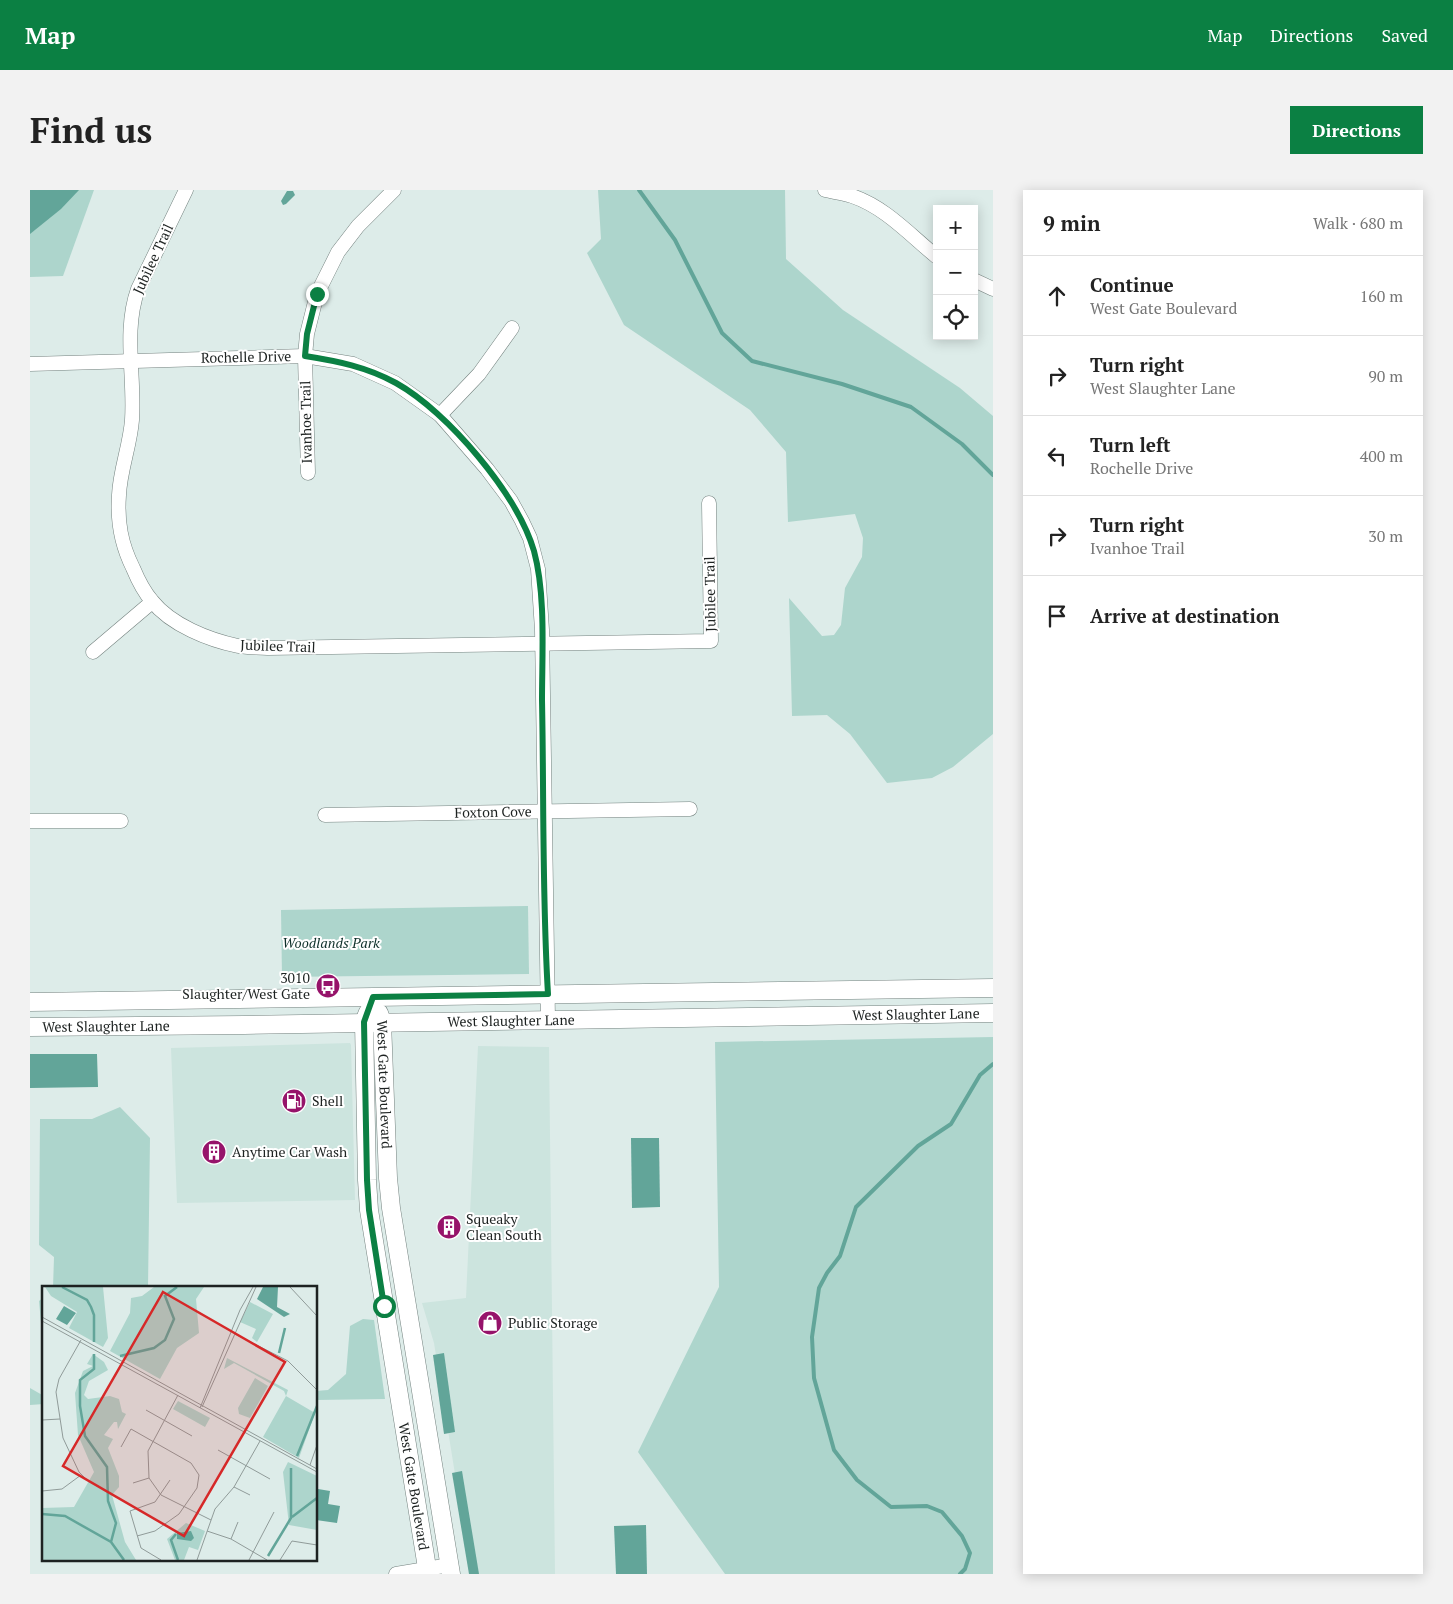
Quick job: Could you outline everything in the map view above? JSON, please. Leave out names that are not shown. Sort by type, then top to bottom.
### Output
[{"type":"main road","points":[[951,988],[952,1013]]},
{"type":"main road","name":"West Slaughter Lane","points":[[30,1002],[993,988]]},
{"type":"main road","name":"West Gate Boulevard","points":[[373,997],[382,1022],[388,1178],[393,1222],[450,1569]]},
{"type":"main road","name":"West Gate Boulevard","points":[[373,997],[364,1022],[367,1180],[370,1218],[428,1571]]},
{"type":"main road","name":"West Slaughter Lane","points":[[30,1027],[993,1013]]},
{"type":"main road","points":[[384,1306],[405,1301]]},
{"type":"street","name":"Jubilee Trail","points":[[186,190],[133,303],[130,323],[132,420],[119,494],[119,520],[122,541],[127,555],[138,580],[152,602],[167,615],[205,636],[240,646],[268,648],[712,641],[708,503]]},
{"type":"street","name":"Ivanhoe Trail","points":[[308,473],[305,356],[307,334],[317,294],[338,252],[358,226],[394,190]]},
{"type":"street","points":[[825,190],[854,193],[903,226],[933,253]]},
{"type":"street","points":[[978,282],[993,290]]},
{"type":"street","points":[[440,415],[479,374],[512,328]]},
{"type":"street","name":"Rochelle Drive","points":[[30,364],[305,356],[353,364],[395,383],[440,415],[487,469],[511,501],[522,521],[530,538],[538,569],[542,644],[548,1020]]},
{"type":"street","points":[[93,652],[152,602]]},
{"type":"street","name":"Foxton Cove","points":[[325,815],[690,809]]},
{"type":"street","points":[[30,821],[121,821]]},
{"type":"street","points":[[396,1574],[450,1569]]},
{"type":"shaded area","points":[[30,190],[79,190],[61,209],[30,234]]},
{"type":"shaded area","points":[[287,191],[293,191],[295,195],[283,205],[281,201]]},
{"type":"shaded area","points":[[350,1043],[355,1200],[177,1203],[171,1048]]},
{"type":"shaded area","name":"Public Storage","points":[[478,1046],[549,1047],[555,1574],[471,1574],[434,1343],[422,1303],[466,1298]]},
{"type":"shaded area","points":[[30,1054],[97,1054],[98,1087],[30,1088]]},
{"type":"shaded area","points":[[631,1138],[659,1138],[660,1207],[632,1208]]},
{"type":"shaded area","points":[[444,1353],[455,1432],[444,1434],[433,1355]]},
{"type":"shaded area","points":[[462,1471],[479,1574],[469,1574],[452,1473]]},
{"type":"shaded area","points":[[318,1489],[330,1491],[328,1504],[340,1506],[337,1523],[318,1520]]},
{"type":"shaded area","points":[[646,1525],[647,1574],[616,1574],[614,1526]]},
{"type":"green space","points":[[30,190],[94,190],[63,276],[30,277]]},
{"type":"green space","points":[[598,190],[785,190],[786,259],[843,310],[960,388],[993,416],[993,734],[953,767],[932,778],[887,783],[850,734],[827,715],[792,716],[789,598],[822,636],[834,635],[841,625],[845,588],[862,557],[863,538],[855,514],[788,522],[786,452],[750,410],[624,325],[587,253],[601,239]]},
{"type":"green space","name":"Woodlands Park","points":[[528,906],[529,974],[282,977],[281,910]]},
{"type":"green space","points":[[993,1037],[993,1574],[725,1574],[638,1452],[719,1287],[715,1042]]},
{"type":"green space","points":[[120,1107],[150,1138],[148,1286],[53,1286],[54,1257],[39,1245],[40,1119],[92,1119]]},
{"type":"green space","points":[[42,1299],[42,1334],[39,1301]]},
{"type":"green space","points":[[363,1319],[374,1320],[385,1399],[318,1400],[318,1391],[328,1390],[346,1374],[350,1326]]},
{"type":"green space","points":[[30,1388],[42,1395],[42,1404],[30,1405]]},
{"type":"waterway","points":[[639,190],[675,240],[722,333],[752,361],[842,384],[911,407],[962,444],[993,475]]},
{"type":"waterway","points":[[960,1574],[965,1569],[970,1553],[962,1536],[942,1512],[927,1506],[891,1507],[857,1480],[834,1450],[814,1378],[812,1337],[819,1288],[827,1273],[840,1256],[856,1207],[918,1146],[951,1124],[980,1075],[993,1064]]},
{"type":"place","name":"3010 Slaughter/West Gate","points":[[328,986]]},
{"type":"place","name":"Shell","points":[[294,1101]]},
{"type":"place","name":"Anytime Car Wash","points":[[214,1152]]},
{"type":"place","name":"Squeaky Clean South","points":[[449,1227]]},
{"type":"place","name":"Public Storage","points":[[490,1323]]},
{"type":"route","points":[[317,294],[307,334],[305,356],[353,364],[373,372],[413,394],[440,415],[487,469],[511,501],[530,538],[538,569],[542,630],[548,994],[373,997],[364,1022],[367,1180],[369,1210],[384,1306]]}]
